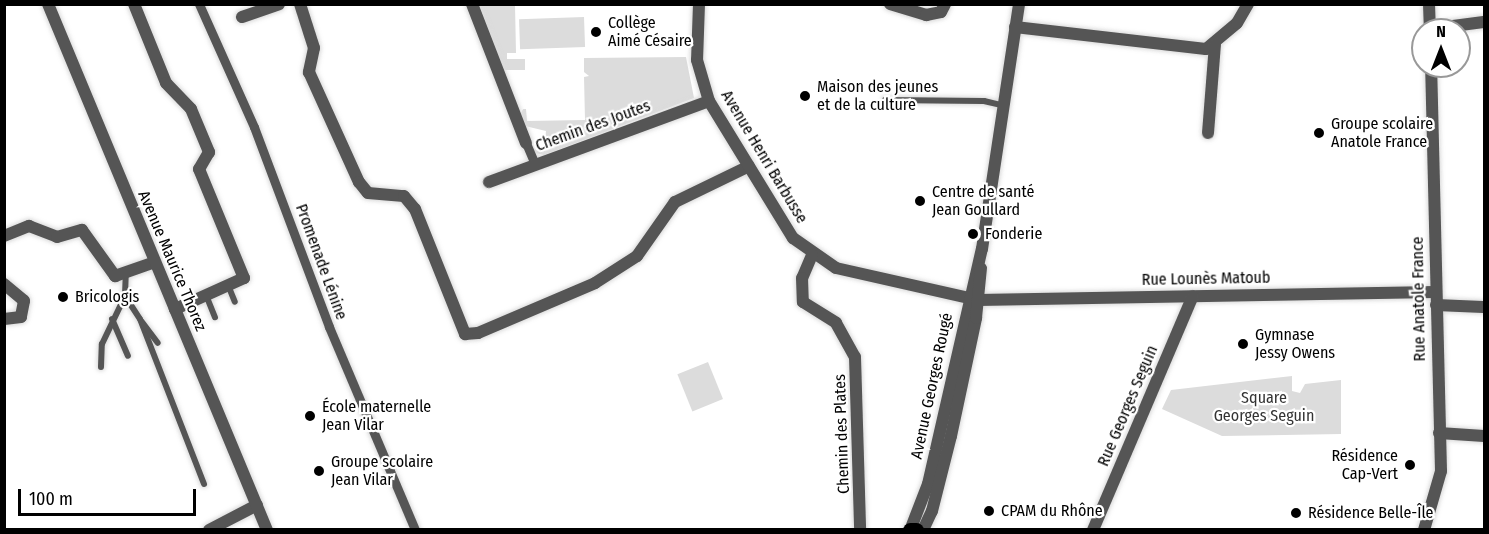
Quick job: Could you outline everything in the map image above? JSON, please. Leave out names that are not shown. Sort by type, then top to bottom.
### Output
[{"type":"street","name":"Avenue Maurice Thorez","points":[[48,4],[267,530]]},
{"type":"street","points":[[134,4],[166,83],[191,109],[208,152],[198,169],[244,278],[175,309]]},
{"type":"street","name":"Promenade Lénine","points":[[199,4],[254,127],[329,327],[415,530]]},
{"type":"street","points":[[242,17],[279,4]]},
{"type":"street","points":[[300,4],[315,48],[309,72],[359,182],[368,193],[404,196],[415,209],[465,334],[478,333],[595,283],[637,256],[675,202],[749,166]]},
{"type":"street","points":[[472,4],[535,164]]},
{"type":"street","name":"Avenue Henri Barbusse","points":[[699,4],[697,60],[709,101],[794,238],[812,255],[861,276],[973,299]]},
{"type":"street","points":[[890,4],[926,15],[941,12],[945,4]]},
{"type":"street","name":"Avenue Georges Rougé","points":[[915,529],[973,299],[1019,4]]},
{"type":"street","points":[[1015,27],[1206,49],[1215,45],[1237,23],[1248,4]]},
{"type":"street","points":[[1208,133],[1215,45]]},
{"type":"street","name":"Rue Anatole France","points":[[1424,530],[1440,471],[1431,78]]},
{"type":"street","name":"Chemin des Joutes","points":[[489,182],[709,101]]},
{"type":"street","points":[[4,236],[28,226],[57,237],[82,230],[114,276],[154,262]]},
{"type":"street","name":"Chemin des Plates","points":[[812,255],[802,278],[803,302],[836,323],[855,357],[860,530]]},
{"type":"street","points":[[4,284],[24,301],[21,317],[4,319]]},
{"type":"street","name":"Rue Lounès Matoub","points":[[973,299],[1435,292]]},
{"type":"street","name":"Rue Georges Seguin","points":[[1093,530],[1192,296]]},
{"type":"street","points":[[1436,305],[1485,307]]},
{"type":"street","points":[[1439,433],[1485,436]]},
{"type":"street","points":[[209,530],[257,505]]},
{"type":"lane","points":[[885,100],[984,100],[1002,105]]},
{"type":"lane","points":[[101,367],[102,344],[125,296],[126,272]]},
{"type":"lane","points":[[228,285],[235,302]]},
{"type":"lane","points":[[206,295],[215,317]]},
{"type":"lane","points":[[125,296],[158,343]]},
{"type":"lane","points":[[112,319],[128,356]]},
{"type":"lane","points":[[140,319],[204,484]]},
{"type":"green space","points":[[479,5],[515,5],[516,53],[507,53],[507,59],[525,59],[525,70],[504,70]]},
{"type":"green space","points":[[584,17],[585,47],[520,49],[519,19]]},
{"type":"green space","points":[[686,57],[694,98],[544,155],[535,153],[530,146],[540,152],[550,147],[545,140],[546,131],[525,126],[520,116],[523,109],[526,109],[527,121],[585,120],[584,77],[589,76],[584,72],[584,58]]},
{"type":"green space","points":[[708,362],[723,399],[692,411],[677,374]]},
{"type":"green space","name":"Square Georges Seguin","points":[[1292,376],[1292,391],[1300,393],[1305,384],[1341,380],[1341,434],[1222,436],[1162,409],[1171,390]]},
{"type":"place","name":"Collège Aimé Césaire","points":[[596,32]]},
{"type":"place","name":"Maison des jeunes et de la culture","points":[[805,96]]},
{"type":"place","name":"Groupe scolaire Anatole France","points":[[1319,133]]},
{"type":"place","name":"Centre de santé Jean Goullard","points":[[920,201]]},
{"type":"place","name":"Fonderie","points":[[973,234]]},
{"type":"place","name":"Bricologis","points":[[63,297]]},
{"type":"place","name":"Gymnase Jessy Owens","points":[[1243,344]]},
{"type":"place","name":"École maternelle Jean Vilar","points":[[310,416]]},
{"type":"place","name":"Résidence Cap-Vert","points":[[1410,465]]},
{"type":"place","name":"Groupe scolaire Jean Vilar","points":[[319,471]]},
{"type":"place","name":"CPAM du Rhône","points":[[989,511]]},
{"type":"place","name":"Résidence Belle-Île","points":[[1296,513]]}]
